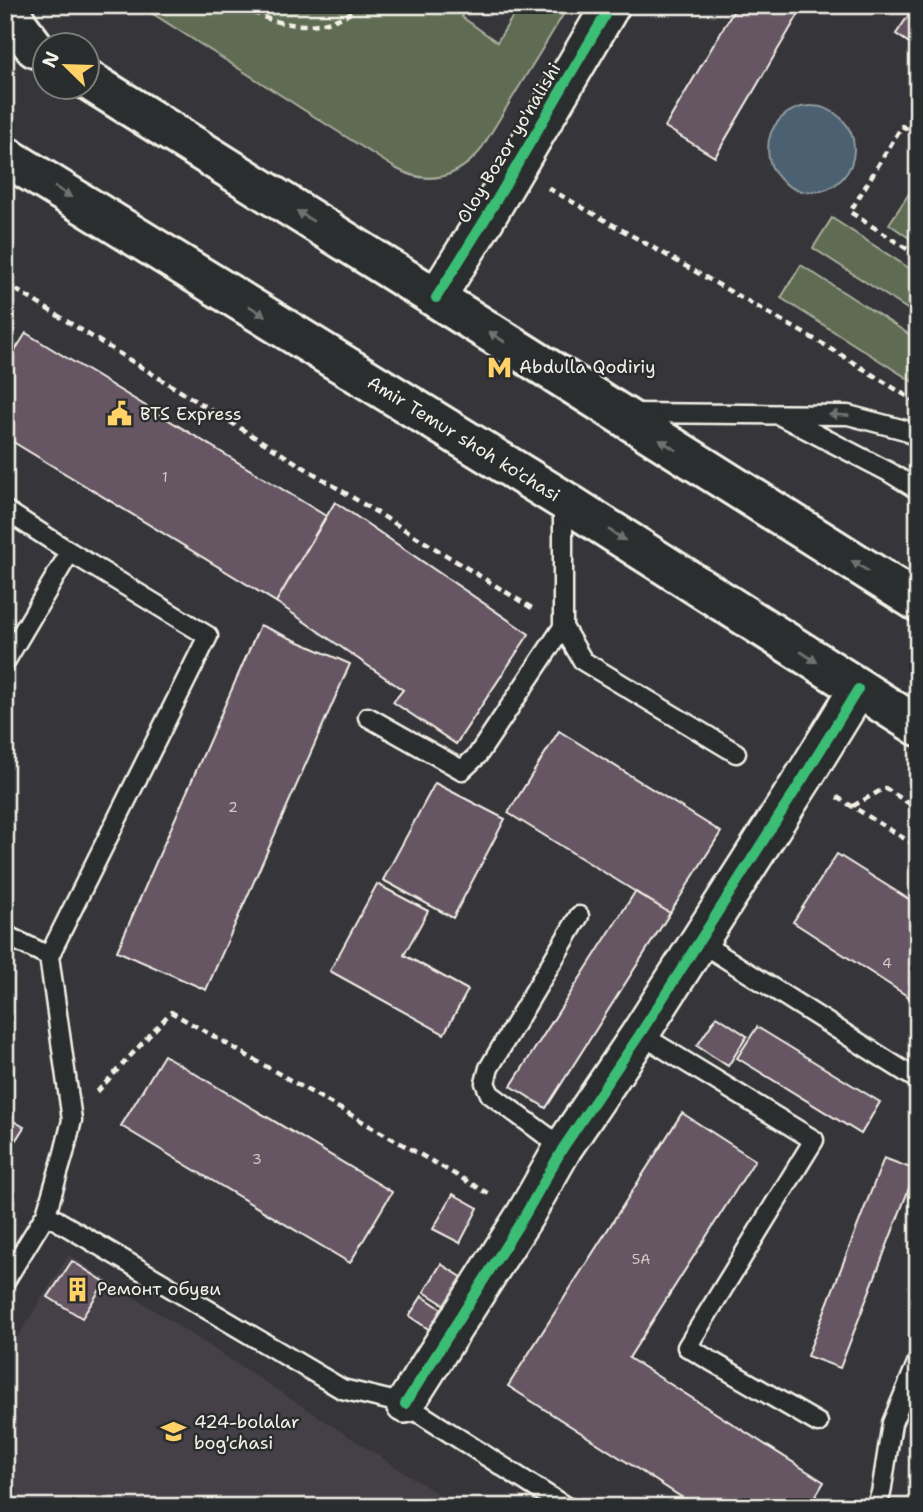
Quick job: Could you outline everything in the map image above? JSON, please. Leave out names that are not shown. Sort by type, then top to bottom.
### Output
[{"type":"main road","points":[[7,5],[28,44]]},
{"type":"main road","points":[[102,89],[918,603]]},
{"type":"main road","name":"Amir Temur shoh ko'chasi","points":[[5,156],[563,500],[918,726]]},
{"type":"street","name":"Oloy Bozor yo'nalishi","points":[[436,298],[611,5]]},
{"type":"street","points":[[405,1404],[525,1214],[563,1147],[640,1034],[858,689]]},
{"type":"lane","points":[[617,413],[848,415],[905,430],[918,438]]},
{"type":"lane","points":[[776,414],[889,472],[918,490]]},
{"type":"lane","points":[[563,500],[563,627],[583,661],[736,753]]},
{"type":"lane","points":[[5,510],[208,636],[49,956],[72,1120],[46,1214],[5,1281]]},
{"type":"lane","points":[[5,662],[70,552]]},
{"type":"lane","points":[[368,717],[463,770],[477,756],[563,627]]},
{"type":"lane","points":[[563,1147],[490,1094],[485,1083],[489,1068],[579,916]]},
{"type":"lane","points":[[5,934],[49,956]]},
{"type":"lane","points":[[698,941],[918,1080]]},
{"type":"lane","points":[[640,1034],[814,1140],[687,1347],[818,1423]]},
{"type":"lane","points":[[46,1214],[342,1389],[405,1404],[566,1507]]},
{"type":"lane","points":[[876,1507],[881,1493],[892,1423],[918,1361]]},
{"type":"path","points":[[243,5],[250,11],[280,23],[312,25],[342,17],[361,5]]},
{"type":"path","points":[[918,135],[902,126],[850,212],[918,256]]},
{"type":"path","points":[[514,169],[830,348],[918,403]]},
{"type":"path","points":[[5,283],[563,627]]},
{"type":"path","points":[[804,777],[918,846]]},
{"type":"path","points":[[853,806],[885,788],[918,808]]},
{"type":"path","points":[[72,1120],[171,1012],[525,1214]]},
{"type":"shaded area","name":"424-bolalar bog'chasi","points":[[69,1255],[458,1507],[5,1507],[5,1357]]},
{"type":"green space","points":[[139,5],[469,5],[462,17],[497,42],[520,5],[569,5],[480,151],[461,168],[441,177],[430,178],[407,174],[395,168]]},
{"type":"green space","points":[[918,180],[918,244],[889,224]]},
{"type":"green space","points":[[832,218],[918,274],[918,316],[813,248]]},
{"type":"green space","points":[[801,265],[918,340],[918,385],[781,298]]},
{"type":"water","points":[[803,106],[819,106],[842,118],[851,132],[854,149],[851,166],[842,180],[819,192],[803,192],[787,185],[775,173],[768,157],[768,141],[775,125],[787,113]]},
{"type":"building","points":[[737,5],[804,5],[715,157],[665,127]]},
{"type":"building","points":[[912,10],[918,13],[918,49],[896,34]]},
{"type":"building","points":[[26,333],[326,516],[276,602],[5,437],[5,366]]},
{"type":"building","points":[[335,502],[529,634],[456,744],[393,702],[403,690],[276,602]]},
{"type":"building","points":[[260,625],[350,664],[206,990],[117,951]]},
{"type":"building","points":[[559,731],[721,832],[670,913],[508,813]]},
{"type":"building","points":[[435,783],[505,819],[453,918],[383,880]]},
{"type":"building","points":[[837,854],[918,905],[918,1003],[793,922]]},
{"type":"building","points":[[377,884],[428,911],[404,955],[468,990],[444,1034],[330,971]]},
{"type":"building","points":[[635,892],[670,913],[546,1108],[511,1086]]},
{"type":"building","points":[[717,1016],[747,1036],[728,1066],[697,1046]]},
{"type":"building","points":[[757,1027],[880,1102],[861,1134],[737,1058]]},
{"type":"building","points":[[164,1055],[392,1192],[350,1263],[121,1126]]},
{"type":"building","points":[[682,1113],[755,1160],[629,1358],[824,1482],[809,1507],[697,1507],[508,1386]]},
{"type":"building","points":[[5,1116],[24,1127],[5,1157]]},
{"type":"building","points":[[884,1158],[916,1170],[840,1368],[807,1356]]},
{"type":"building","points":[[453,1194],[478,1208],[460,1243],[433,1229]]},
{"type":"building","name":"Ремонт обуви","points":[[72,1261],[105,1282],[82,1318],[48,1297]]},
{"type":"building","points":[[441,1264],[468,1281],[451,1309],[424,1292]]},
{"type":"building","points":[[422,1296],[449,1314],[436,1334],[409,1316]]},
{"type":"cycle path","points":[[436,298],[611,5]]},
{"type":"cycle path","points":[[405,1404],[525,1215],[563,1148],[640,1034],[858,689]]},
{"type":"place","name":"Abdulla Qodiriy","points":[[499,367]]},
{"type":"place","name":"BTS Express","points":[[120,414]]},
{"type":"place","name":"Ремонт обуви","points":[[77,1289]]},
{"type":"place","name":"424-bolalar bog'chasi","points":[[174,1432]]}]
